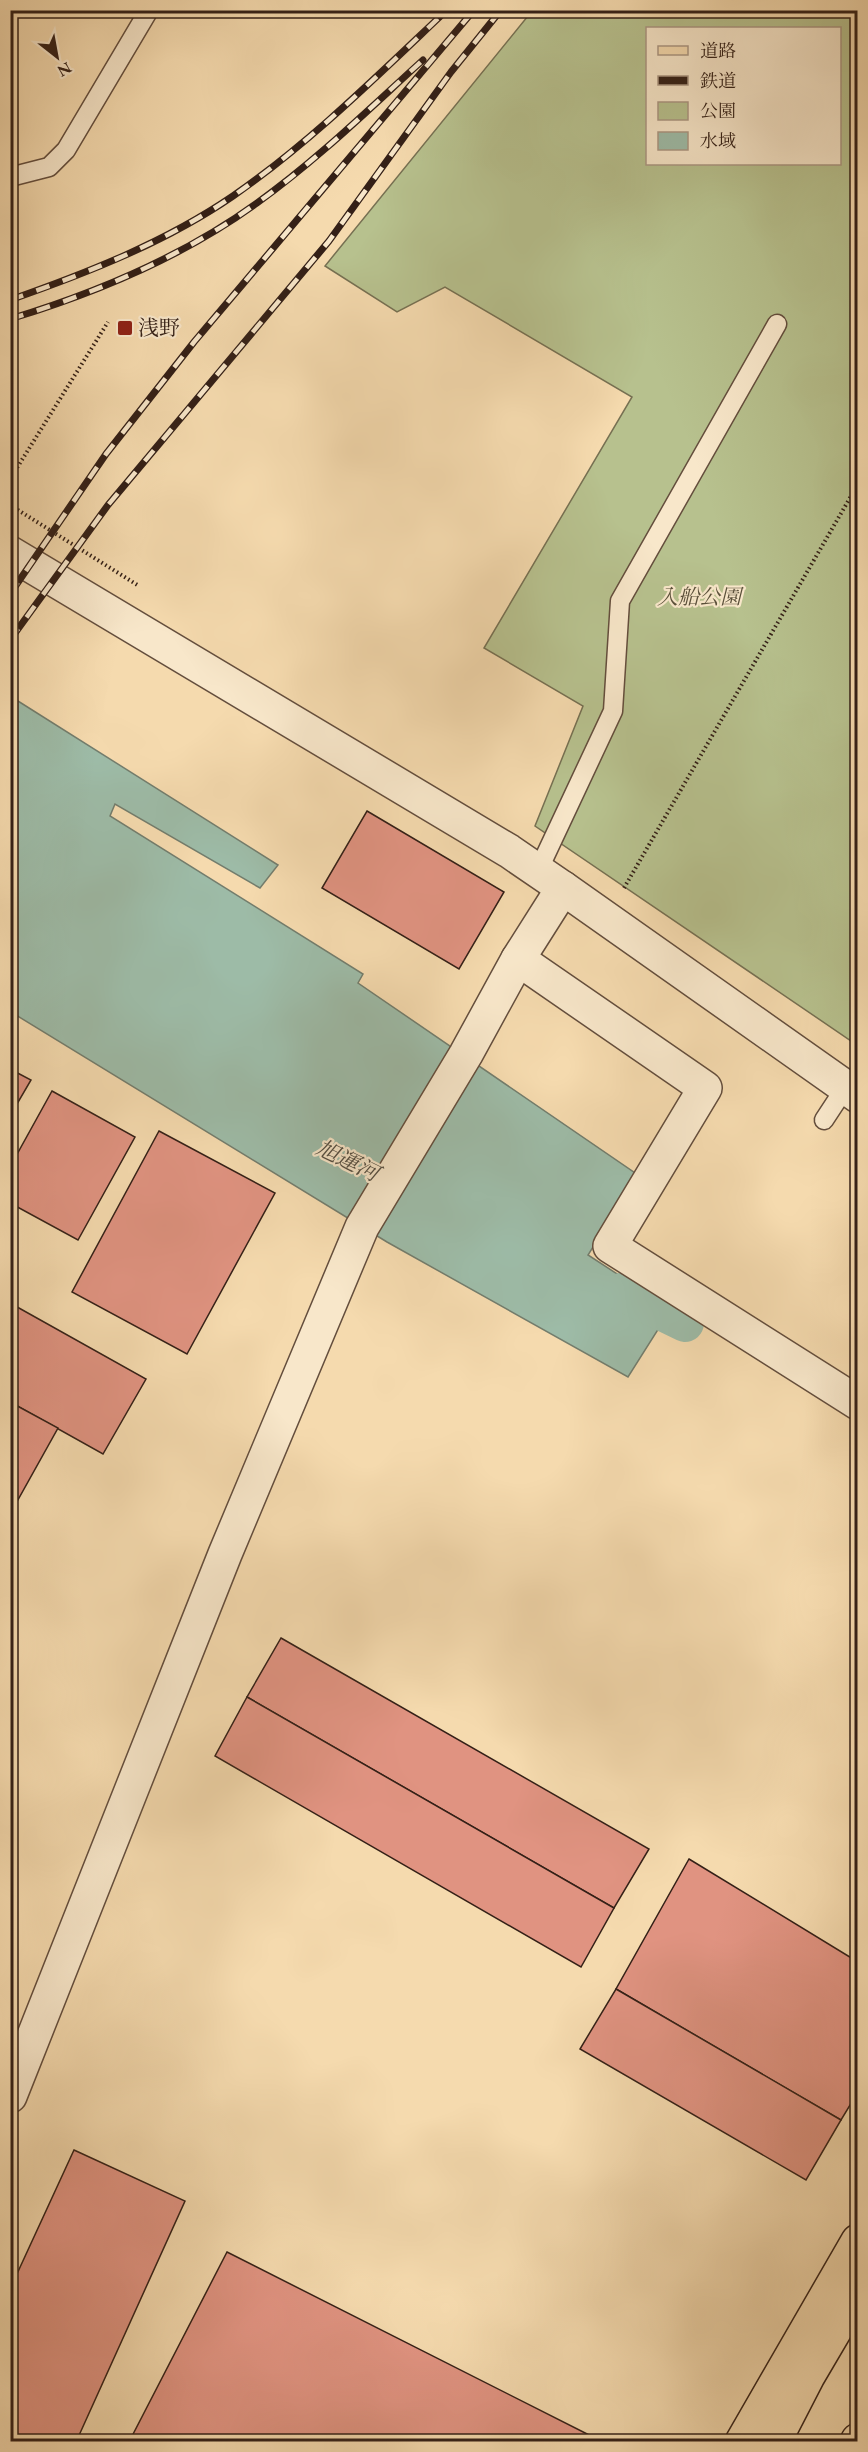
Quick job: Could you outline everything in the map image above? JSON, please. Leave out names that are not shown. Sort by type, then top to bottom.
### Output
[{"type":"main road","points":[[742,2442],[858,2241]]},
{"type":"main road","points":[[774,2442],[808,2376],[858,2291]]},
{"type":"street","points":[[10,553],[509,851],[851,1092]]},
{"type":"street","points":[[10,2096],[225,1554],[362,1227],[465,1054],[518,959],[550,880]]},
{"type":"street","points":[[518,959],[705,1088],[610,1246],[858,1403]]},
{"type":"lane","points":[[10,177],[49,167],[66,150],[149,10]]},
{"type":"lane","points":[[550,880],[613,711],[620,601],[777,324]]},
{"type":"lane","points":[[824,1120],[851,1092]]},
{"type":"path","points":[[10,479],[108,322]]},
{"type":"path","points":[[621,894],[858,484]]},
{"type":"green space","name":"入船公園","points":[[532,11],[857,11],[857,1045],[535,826],[583,706],[484,648],[632,397],[445,287],[397,312],[325,266]]},
{"type":"water","points":[[10,696],[278,865],[260,888],[115,804],[110,816],[363,974],[358,983],[638,1175],[588,1255],[671,1309],[628,1377],[387,1242],[11,1012]]},
{"type":"building","points":[[367,811],[504,892],[459,969],[322,888]]},
{"type":"building","points":[[10,1069],[31,1080],[10,1116]]},
{"type":"building","points":[[52,1091],[135,1137],[78,1240],[10,1203],[10,1167]]},
{"type":"building","points":[[159,1131],[275,1193],[187,1354],[72,1292]]},
{"type":"building","points":[[10,1303],[146,1379],[103,1454],[10,1402]]},
{"type":"building","points":[[10,1402],[58,1428],[10,1514]]},
{"type":"building","points":[[281,1638],[649,1849],[614,1908],[247,1697]]},
{"type":"building","points":[[247,1697],[614,1908],[581,1967],[215,1756]]},
{"type":"building","points":[[689,1859],[858,1962],[858,2092],[841,2120],[616,1989]]},
{"type":"building","points":[[616,1989],[841,2120],[806,2180],[580,2049]]},
{"type":"building","points":[[74,2150],[185,2201],[76,2442],[22,2442],[10,2436],[10,2289]]},
{"type":"building","points":[[227,2252],[603,2442],[129,2442]]},
{"type":"waterway","name":"旭運河","points":[[621,1292],[685,1323]]},
{"type":"railway","points":[[10,300],[68,279],[153,242],[181,228],[233,196],[317,131],[447,10]]},
{"type":"railway","points":[[10,594],[106,454],[194,342],[474,10]]},
{"type":"railway","points":[[10,640],[108,505],[329,241],[451,72],[501,10]]},
{"type":"railway","points":[[10,319],[107,285],[200,240],[229,222],[301,169],[423,60]]},
{"type":"place","name":"浅野","points":[[125,328]]}]
